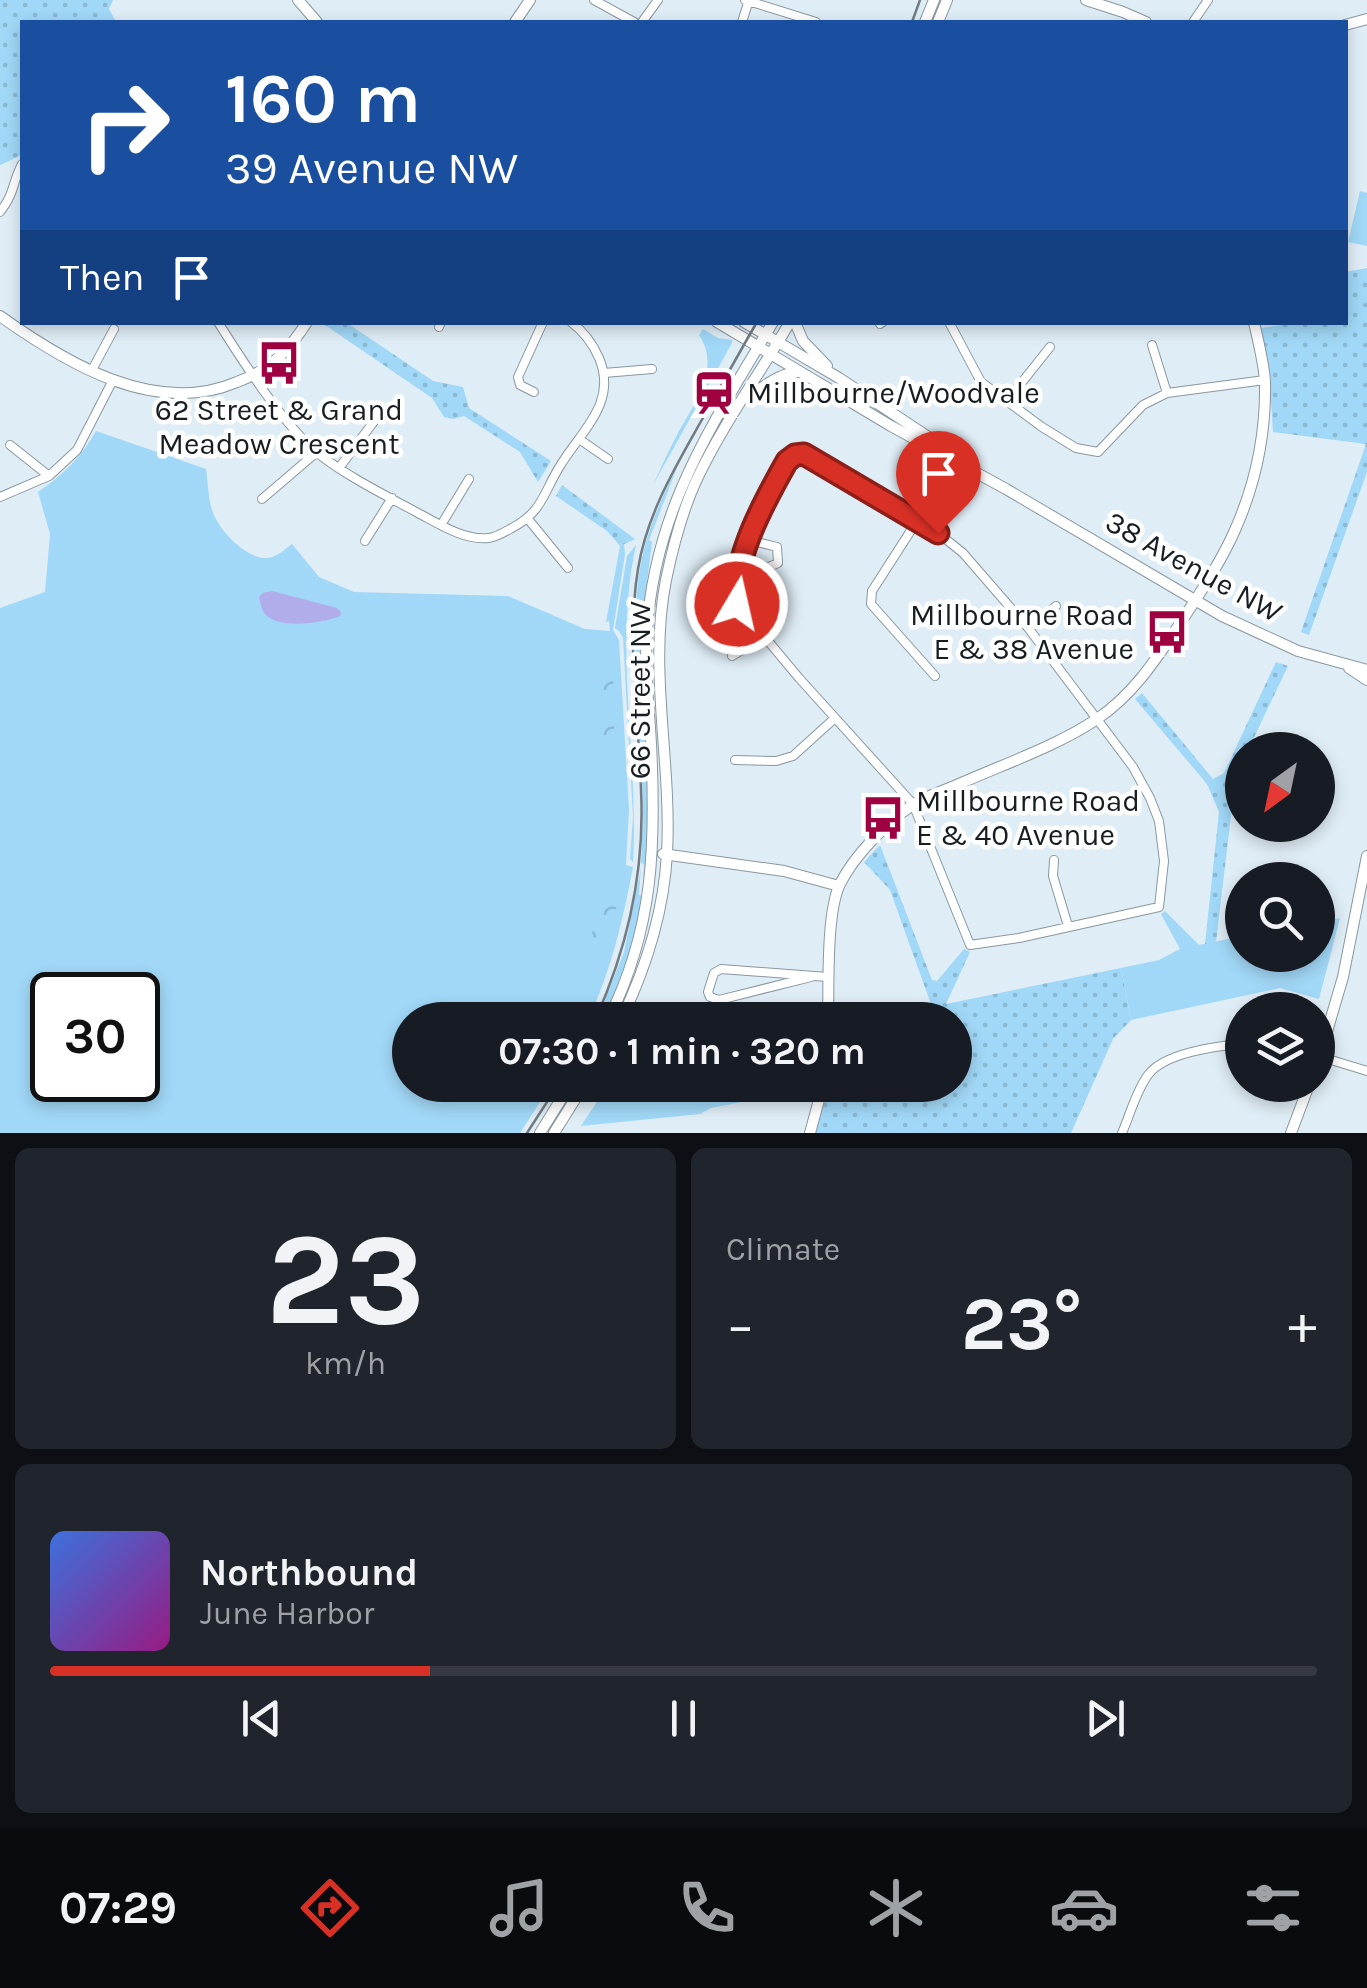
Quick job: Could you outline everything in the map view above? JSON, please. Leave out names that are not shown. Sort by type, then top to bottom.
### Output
[{"type":"street","points":[[594,0],[630,20]]},
{"type":"street","points":[[748,0],[810,20]]},
{"type":"street","points":[[1086,0],[1141,20]]},
{"type":"street","points":[[0,212],[12,197],[20,168]]},
{"type":"street","points":[[12,197],[20,203]]},
{"type":"street","points":[[0,316],[92,370],[156,393],[197,394],[253,376],[282,354],[305,325]]},
{"type":"street","points":[[220,325],[253,376],[317,452],[338,468],[441,525],[464,535],[492,538],[537,510],[560,465],[598,414],[605,391],[604,374],[594,348],[574,325]]},
{"type":"street","points":[[534,392],[520,385],[518,377],[541,325]]},
{"type":"street","name":"38 Avenue NW","points":[[722,325],[1194,600],[1295,650],[1367,670]]},
{"type":"street","name":"38 Avenue NW","points":[[751,325],[839,378],[1006,489]]},
{"type":"street","name":"66 Street NW","points":[[616,1002],[630,969],[649,894],[652,761],[647,628],[658,553],[698,450],[771,325]]},
{"type":"street","name":"66 Street NW","points":[[630,1002],[646,964],[667,855],[660,632],[678,528],[710,453],[790,325]]},
{"type":"street","points":[[794,325],[803,341],[839,378]]},
{"type":"street","points":[[951,325],[982,382],[1076,448],[1098,452],[1143,404],[1167,393],[1265,380]]},
{"type":"street","points":[[828,1002],[839,886],[866,848],[913,804],[1097,719],[1133,689],[1194,600],[1229,542],[1253,483],[1262,432],[1265,380],[1255,325]]},
{"type":"street","points":[[92,370],[114,328]]},
{"type":"street","points":[[1152,346],[1167,393]]},
{"type":"street","points":[[1008,401],[1050,348]]},
{"type":"street","points":[[604,374],[652,368]]},
{"type":"street","points":[[742,400],[782,375],[799,372]]},
{"type":"street","points":[[0,497],[49,476],[76,450],[113,380]]},
{"type":"street","points":[[972,386],[982,382]]},
{"type":"street","points":[[338,468],[378,416]]},
{"type":"street","points":[[579,439],[608,459]]},
{"type":"street","points":[[10,445],[49,476]]},
{"type":"street","points":[[262,499],[317,452]]},
{"type":"street","points":[[804,454],[917,521],[964,553],[1028,629],[1133,767],[1159,821],[1164,860],[1159,907],[970,945],[913,804],[739,608],[736,592],[755,520],[787,461],[795,455],[804,454]]},
{"type":"street","points":[[441,525],[469,478]]},
{"type":"street","points":[[364,541],[392,498]]},
{"type":"street","points":[[528,519],[568,568]]},
{"type":"street","points":[[917,521],[872,591],[871,604],[935,676]]},
{"type":"street","points":[[738,582],[778,563],[778,547],[749,540]]},
{"type":"street","points":[[1028,629],[1056,606]]},
{"type":"street","points":[[732,656],[764,637]]},
{"type":"street","points":[[1344,664],[1367,680]]},
{"type":"street","points":[[735,760],[776,761],[793,756],[835,718]]},
{"type":"street","points":[[652,852],[784,871],[839,886]]},
{"type":"street","points":[[1335,1003],[1367,856]]},
{"type":"street","points":[[1054,860],[1054,876],[1068,926]]},
{"type":"street","points":[[811,977],[719,1000],[708,992],[714,973],[721,970],[828,977]]},
{"type":"street","points":[[1122,1133],[1144,1079],[1154,1068],[1168,1059],[1225,1045]]},
{"type":"street","points":[[1335,1063],[1367,1071]]},
{"type":"street","points":[[540,1133],[559,1102]]},
{"type":"street","points":[[554,1133],[573,1102]]},
{"type":"street","points":[[810,1133],[819,1102]]},
{"type":"street","points":[[1291,1133],[1303,1102]]},
{"type":"green space","points":[[0,0],[113,0],[109,9],[115,20],[20,20],[20,156],[0,165]]},
{"type":"green space","points":[[1360,191],[1367,193],[1367,246],[1348,242]]},
{"type":"green space","points":[[1367,268],[1367,472],[1309,635],[1301,632],[1366,444],[1273,432],[1261,328],[1348,325],[1348,271]]},
{"type":"green space","points":[[325,325],[350,325],[433,381],[463,387],[469,408],[551,461],[538,482],[520,452],[464,416],[444,417],[432,398]]},
{"type":"green space","points":[[703,329],[732,343],[653,485],[703,386],[708,361],[699,335]]},
{"type":"green space","points":[[96,431],[206,469],[215,517],[240,547],[256,556],[268,558],[292,544],[319,577],[354,592],[508,596],[585,629],[610,631],[609,621],[606,622],[620,546],[624,544],[613,630],[619,640],[629,810],[626,865],[633,867],[615,945],[595,1002],[392,1002],[392,1102],[540,1102],[520,1133],[0,1133],[0,608],[45,592],[50,534],[38,492],[71,465]]},
{"type":"green space","points":[[677,468],[649,540],[652,542],[640,653],[650,817],[643,884],[637,594],[647,538]]},
{"type":"green space","points":[[562,485],[635,539],[620,546],[607,531],[556,496]]},
{"type":"green space","points":[[636,545],[627,624],[633,862],[623,638],[615,628],[627,556]]},
{"type":"green space","points":[[1276,662],[1288,666],[1257,732],[1243,732]]},
{"type":"green space","points":[[607,668],[612,674],[619,718],[608,751],[596,742],[605,715],[602,674]]},
{"type":"green space","points":[[1142,693],[1213,779],[1224,773],[1228,842],[1216,942],[1205,944],[1219,812],[1207,784],[1135,699]]},
{"type":"green space","points":[[880,845],[932,980],[937,981],[964,949],[970,952],[947,1002],[930,1002],[890,890],[864,862]]},
{"type":"green space","points":[[641,868],[639,895],[644,896],[633,944],[611,1002],[604,1002],[624,952]]},
{"type":"green space","points":[[607,871],[616,886],[616,908],[609,930],[598,945],[591,934],[603,916],[601,887]]},
{"type":"green space","points":[[1165,911],[1199,945],[1225,940],[1225,972],[1326,972],[1321,992],[1280,988],[1225,992],[1225,1000],[1131,1020],[1121,968],[1159,960],[1180,949],[1161,914]]},
{"type":"green space","points":[[1121,968],[1131,1020],[1113,1039],[1071,1133],[816,1133],[824,1102],[972,1102],[972,1002],[956,1002]]},
{"type":"green space","points":[[597,1102],[741,1102],[700,1114],[581,1126]]},
{"type":"shaded area","points":[[272,591],[337,608],[340,616],[301,624],[271,619],[259,597]]},
{"type":"tram line","points":[[913,20],[920,0]]},
{"type":"tram line","points":[[603,1002],[632,908],[640,849],[633,624],[642,548],[674,471],[755,325]]},
{"type":"tram line","points":[[527,1133],[547,1102]]},
{"type":"place","name":"62 Street & Grand Meadow Crescent","points":[[279,363]]},
{"type":"place","name":"Millbourne/Woodvale","points":[[714,393]]},
{"type":"place","name":"Millbourne Road E & 38 Avenue","points":[[1167,632]]},
{"type":"place","name":"Millbourne Road E & 40 Avenue","points":[[883,818]]},
{"type":"route","points":[[737,604],[738,582],[755,520],[787,461],[795,455],[804,454],[938,533]]}]
